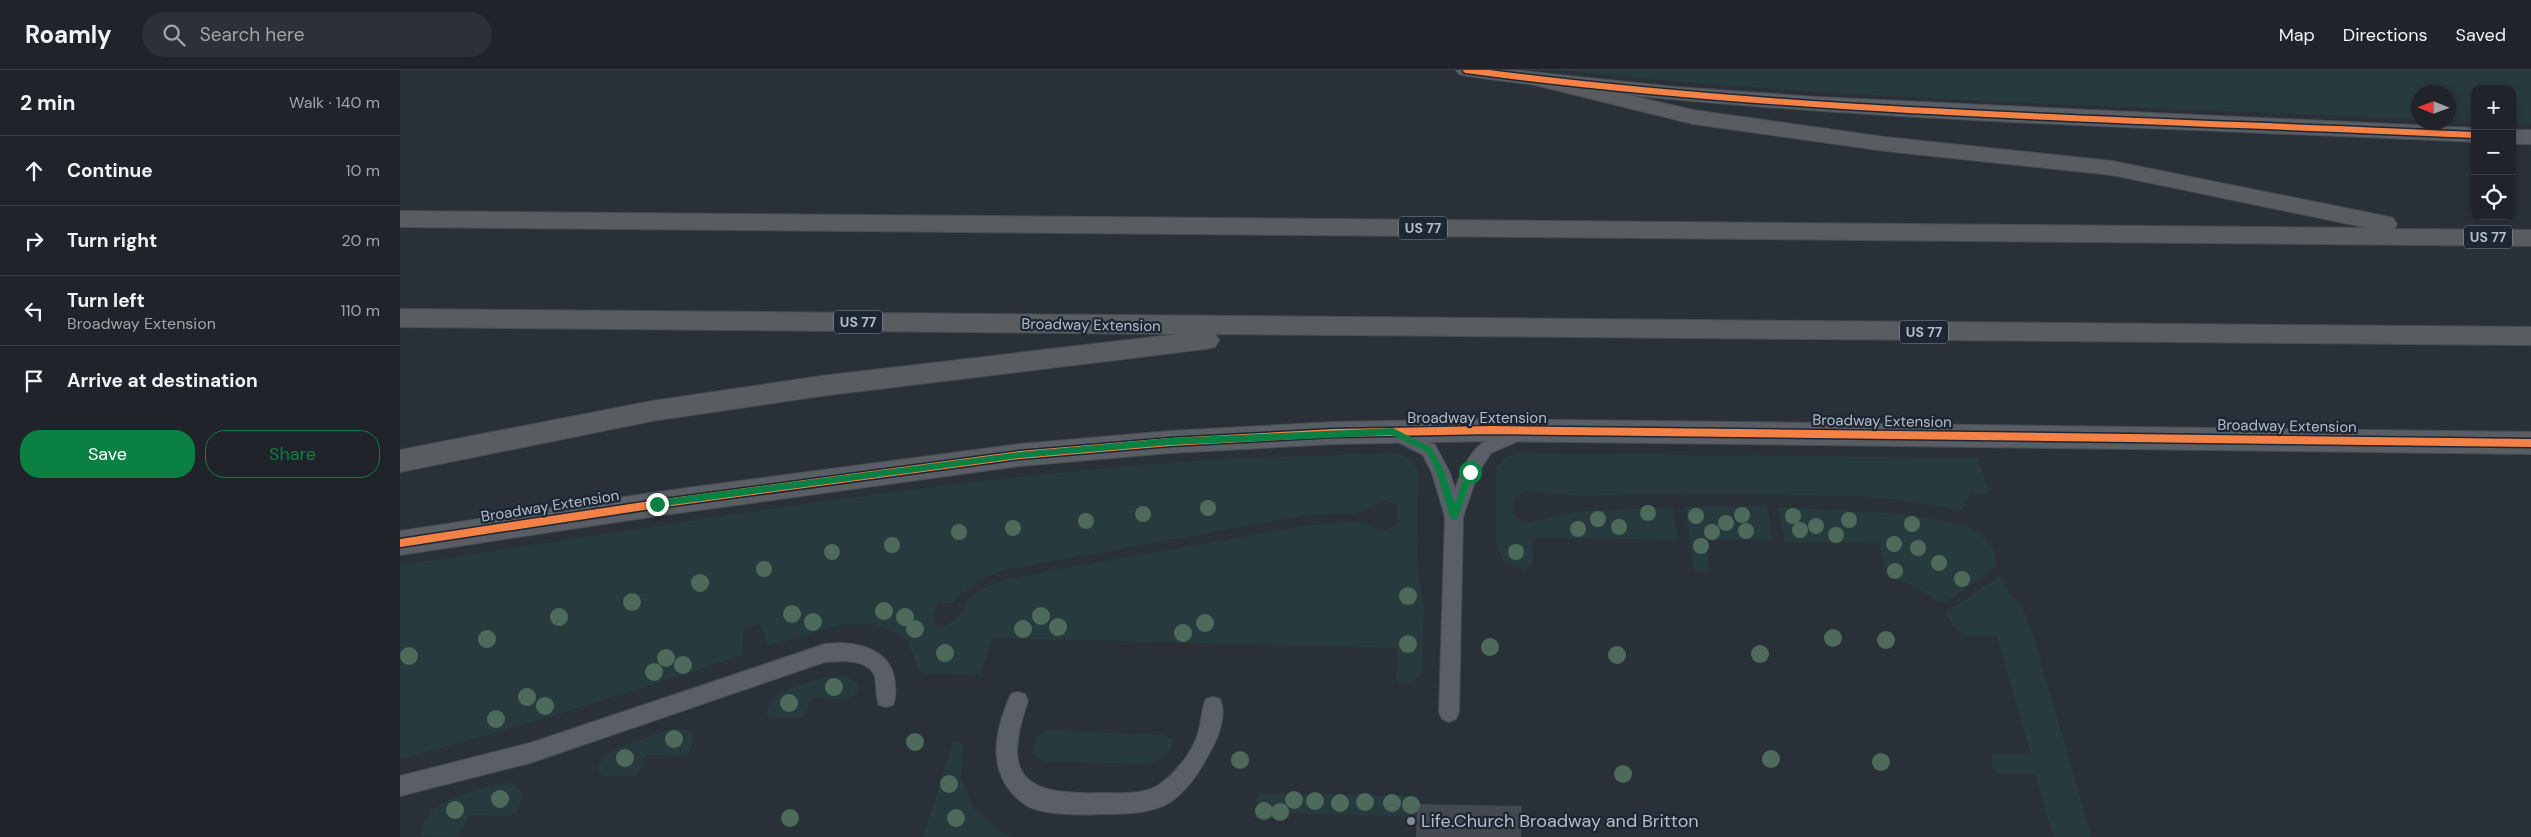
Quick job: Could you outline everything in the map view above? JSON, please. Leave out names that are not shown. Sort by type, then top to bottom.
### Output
[{"type":"highway","points":[[1538,80],[1693,117],[1885,144],[2112,168],[2445,237]]},
{"type":"highway","name":"US 77","points":[[400,219],[2531,238]]},
{"type":"highway","name":"Broadway Extension","points":[[400,318],[2531,336]]},
{"type":"highway","points":[[400,461],[652,411],[821,386],[1316,327]]},
{"type":"main road","points":[[1466,70],[1538,80],[1695,97],[1881,108],[2471,135]]},
{"type":"main road","points":[[2516,136],[2531,137]]},
{"type":"main road","name":"Broadway Extension","points":[[400,543],[657,504],[1020,455],[1170,442],[1393,432],[1523,431],[2531,442]]},
{"type":"lane","points":[[1454,517],[1470,472],[1485,448],[1523,431]]},
{"type":"lane","points":[[1393,432],[1430,450],[1441,473],[1454,517],[1449,712]]},
{"type":"lane","points":[[400,786],[530,752],[825,653],[849,650],[870,658],[884,674],[886,698]]},
{"type":"lane","points":[[1018,701],[1009,726],[1005,753],[1012,776],[1032,797],[1058,803],[1133,803],[1162,795],[1189,770],[1208,736],[1212,706]]},
{"type":"green space","points":[[1558,70],[2531,70],[2531,124],[2516,123],[2516,85],[2471,85],[2471,121],[2456,120],[2456,85],[2411,85],[2411,119],[1987,101],[1665,80]]},
{"type":"green space","points":[[1390,453],[1411,460],[1418,471],[1417,567],[1424,608],[1422,675],[1410,683],[1399,683],[1396,679],[1397,648],[992,638],[981,675],[924,674],[919,671],[908,642],[894,632],[875,625],[840,625],[768,646],[761,624],[744,628],[742,655],[572,710],[400,759],[400,565],[764,510],[947,485],[1162,463]],"holes":[[[1384,500],[1397,505],[1397,524],[1385,531],[1356,522],[1310,525],[1005,579],[977,592],[953,621],[939,628],[933,623],[934,612],[938,604],[952,603],[979,580],[1004,570],[1306,515],[1356,514]]]},
{"type":"green space","points":[[1519,453],[1978,458],[1989,493],[1971,493],[1962,510],[1890,499],[1846,496],[1684,493],[1583,496],[1524,491],[1514,500],[1515,516],[1526,523],[1580,511],[1673,507],[1678,540],[1532,538],[1533,565],[1524,570],[1504,561],[1496,545],[1496,468],[1506,457]]},
{"type":"green space","points":[[1767,506],[1773,541],[1706,540],[1709,571],[1697,572],[1694,570],[1685,507]]},
{"type":"green space","points":[[1778,507],[1892,513],[1966,525],[1982,536],[1993,548],[1997,566],[1948,601],[1938,603],[1926,592],[1886,575],[1879,543],[1785,542]]},
{"type":"green space","points":[[1999,576],[2025,614],[2030,625],[2092,837],[2053,837],[2035,774],[1996,773],[1992,766],[1992,755],[2031,755],[1997,637],[1966,636],[1956,629],[1945,613]]},
{"type":"green space","points":[[846,676],[857,683],[859,688],[851,697],[845,699],[812,698],[803,718],[769,717],[767,715],[776,697],[786,691],[812,681]]},
{"type":"green space","points":[[679,728],[689,731],[693,737],[694,740],[688,754],[684,756],[646,755],[636,776],[602,776],[598,768],[603,760],[613,752],[643,738]]},
{"type":"green space","points":[[1046,730],[1163,735],[1173,740],[1170,750],[1165,756],[1147,764],[1047,762],[1034,752],[1037,738]]},
{"type":"green space","points":[[953,742],[960,742],[963,746],[961,779],[976,811],[999,830],[1012,837],[923,837]]},
{"type":"green space","points":[[503,783],[520,789],[523,795],[516,814],[510,816],[470,815],[458,837],[421,836],[423,824],[429,814],[439,806],[465,794]]},
{"type":"green space","points":[[1258,793],[1418,796],[1416,817],[1290,813],[1289,819],[1254,818]]},
{"type":"building","points":[[1417,804],[1522,806],[1521,837],[1416,837]]},
{"type":"cycle path","points":[[1466,70],[1676,94],[1817,104],[2471,135]]},
{"type":"cycle path","points":[[400,543],[657,504],[1020,455],[1170,442],[1334,433],[1492,430],[2531,443]]},
{"type":"place","name":"Life.Church Broadway and Britton","points":[[1411,821]]},
{"type":"route","points":[[657,504],[1020,455],[1170,442],[1334,433],[1393,432],[1430,450],[1441,473],[1454,517],[1470,472]]}]
